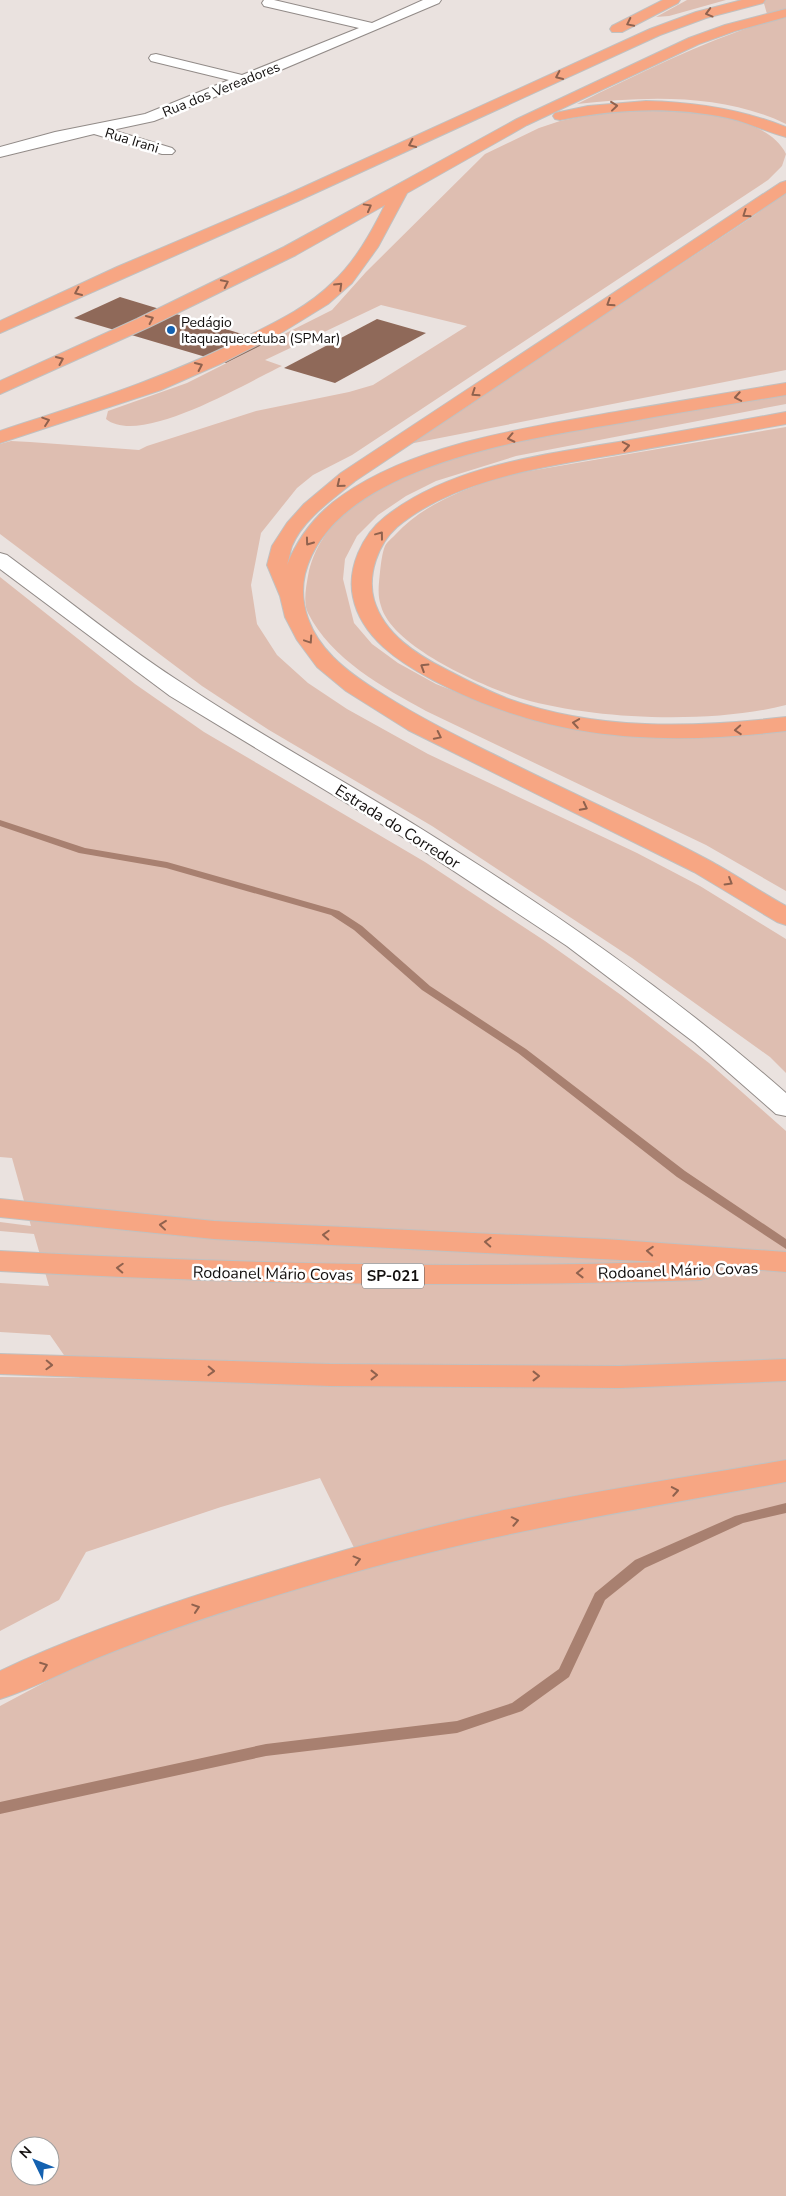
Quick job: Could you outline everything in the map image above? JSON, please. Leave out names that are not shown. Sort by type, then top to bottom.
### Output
[{"type":"highway","points":[[607,34],[673,0]]},
{"type":"highway","points":[[0,328],[292,198],[654,32],[701,15],[757,0]]},
{"type":"highway","points":[[0,388],[127,330],[267,262],[522,122],[694,41],[768,16],[786,13]]},
{"type":"highway","points":[[123,272],[491,91]]},
{"type":"highway","points":[[453,160],[525,128],[561,116],[619,106],[680,106],[718,111],[745,116],[786,132]]},
{"type":"highway","points":[[786,186],[348,477],[324,497],[299,523],[282,546],[277,565],[291,596],[296,617],[308,640],[325,662],[354,686],[416,725],[703,867],[786,917]]},
{"type":"highway","points":[[0,437],[124,397],[176,377],[258,338],[303,314],[328,296],[346,279],[379,234],[401,188]]},
{"type":"highway","points":[[291,596],[293,575],[300,555],[322,525],[345,503],[374,484],[418,465],[452,452],[558,427],[786,389]]},
{"type":"highway","points":[[786,418],[534,463],[490,475],[450,490],[416,505],[389,523],[373,544],[362,569],[362,594],[368,612],[380,631],[400,650],[427,669],[500,703],[572,722],[667,733],[748,730],[786,724]]},
{"type":"highway","points":[[0,1208],[214,1230],[605,1248],[786,1262]]},
{"type":"highway","name":"Rodoanel Mário Covas","points":[[0,1261],[159,1270],[427,1276],[786,1267]]},
{"type":"highway","points":[[0,1364],[330,1375],[620,1377],[786,1370]]},
{"type":"highway","points":[[0,1686],[32,1670],[174,1615],[310,1572],[455,1533],[580,1508],[786,1471]]},
{"type":"street","name":"Rua dos Vereadores","points":[[0,152],[149,118],[245,80],[434,0]]},
{"type":"street","points":[[269,3],[373,27]]},
{"type":"street","points":[[156,58],[245,80]]},
{"type":"street","name":"Rua Irani","points":[[96,130],[167,151]]},
{"type":"street","name":"Estrada do Corredor","points":[[0,559],[178,690],[441,851],[552,924],[667,1007],[740,1066],[786,1108]]},
{"type":"shaded area","points":[[687,0],[726,0],[669,16],[656,17]]},
{"type":"shaded area","points":[[763,0],[786,0],[786,124],[736,107],[683,99],[630,99],[577,104],[695,48],[769,21]]},
{"type":"shaded area","points":[[669,109],[734,120],[765,132],[778,142],[786,154],[782,166],[768,180],[352,455],[313,475],[297,488],[261,533],[251,585],[257,624],[277,655],[308,683],[347,709],[428,754],[637,853],[700,886],[786,939],[786,1073],[770,1057],[632,958],[432,826],[269,730],[202,686],[0,534],[0,444],[11,441],[139,450],[256,411],[349,392],[373,385],[467,326],[381,305],[265,360],[282,366],[193,409],[167,419],[143,425],[122,425],[106,419],[108,411],[187,383],[332,310],[366,272],[485,154],[539,128],[560,121],[610,111]]},
{"type":"shaded area","points":[[786,192],[786,370],[409,444],[755,215]]},
{"type":"shaded area","points":[[786,392],[786,404],[516,456],[436,481],[406,496],[378,515],[357,536],[345,559],[343,579],[354,623],[372,644],[398,663],[436,684],[474,699],[636,728],[786,719],[786,891],[706,845],[426,711],[393,692],[360,671],[344,658],[318,629],[306,609],[305,600],[308,576],[318,547],[335,523],[358,503],[385,486],[415,472],[504,444]]},
{"type":"shaded area","points":[[786,427],[786,705],[724,715],[654,717],[584,711],[523,699],[464,675],[420,650],[402,636],[389,621],[381,606],[379,585],[382,559],[386,545],[406,524],[418,515],[457,493],[500,476]]},
{"type":"shaded area","points":[[0,577],[135,684],[204,732],[425,862],[545,941],[621,995],[709,1063],[786,1131],[786,2196],[0,2196],[0,1706],[66,1671],[184,1620],[360,1560],[320,1478],[221,1507],[86,1552],[59,1600],[0,1631],[0,1377],[80,1378],[50,1335],[0,1332],[0,1283],[49,1286],[34,1234],[0,1231],[0,1222],[31,1226],[12,1158],[0,1157]]},
{"type":"building","name":"Pedágio Itaquaquecetuba (SPMar)","points":[[120,297],[268,342],[226,363],[74,318]]},
{"type":"building","points":[[377,319],[426,333],[335,383],[284,368]]},
{"type":"waterway","points":[[0,823],[83,851],[167,865],[335,913],[358,928],[426,988],[522,1051],[681,1174],[786,1245]]},
{"type":"waterway","points":[[0,1808],[266,1750],[457,1727],[517,1707],[564,1673],[600,1597],[640,1564],[740,1519],[786,1508]]},
{"type":"place","name":"Pedágio Itaquaquecetuba (SPMar)","points":[[171,330]]}]
